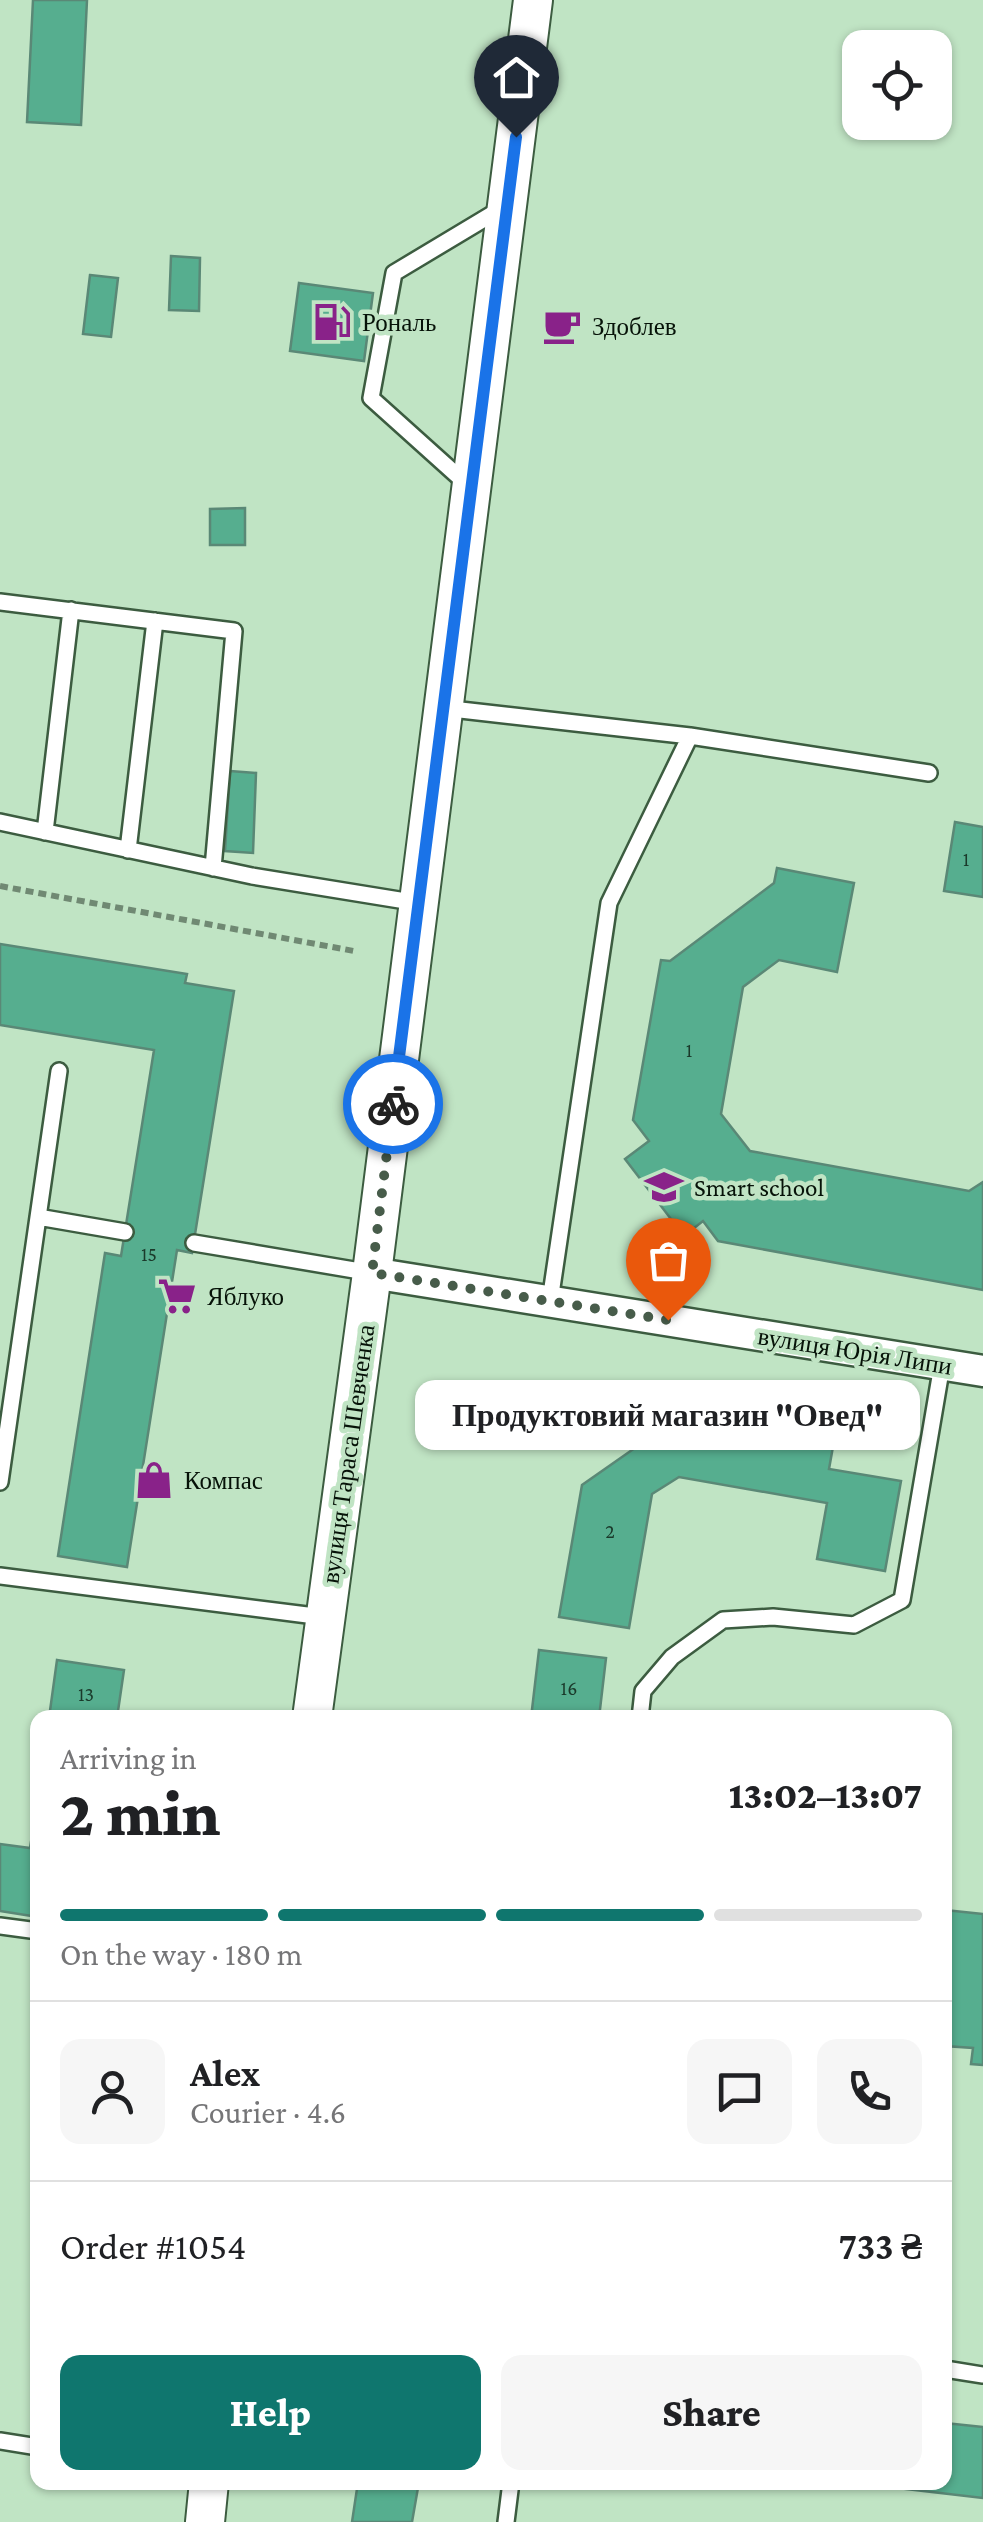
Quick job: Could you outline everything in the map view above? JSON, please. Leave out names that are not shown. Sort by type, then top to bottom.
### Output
[{"type":"street","name":"вулиця Тараса Шевченка","points":[[313,1710],[533,0]]},
{"type":"street","name":"вулиця Юрія Липи","points":[[372,1273],[983,1371]]},
{"type":"street","points":[[205,2522],[208,2490]]},
{"type":"lane","points":[[471,488],[371,398],[394,273],[507,205]]},
{"type":"lane","points":[[0,602],[234,631],[213,868]]},
{"type":"lane","points":[[45,832],[70,610]]},
{"type":"lane","points":[[128,850],[155,621]]},
{"type":"lane","points":[[444,708],[690,736],[928,773]]},
{"type":"lane","points":[[550,1302],[609,903],[690,736]]},
{"type":"lane","points":[[0,822],[213,868],[418,903]]},
{"type":"lane","points":[[0,1482],[59,1071]]},
{"type":"lane","points":[[38,1217],[125,1232]]},
{"type":"lane","points":[[194,1244],[372,1273]]},
{"type":"lane","points":[[641,1710],[644,1691],[672,1657],[723,1620],[773,1616],[854,1625],[902,1600],[942,1365]]},
{"type":"lane","points":[[0,1576],[326,1617]]},
{"type":"lane","points":[[0,1926],[30,1930]]},
{"type":"lane","points":[[952,2370],[983,2375]]},
{"type":"lane","points":[[0,2441],[30,2446]]},
{"type":"lane","points":[[506,2522],[510,2490]]},
{"type":"path","points":[[0,886],[354,951]]},
{"type":"building","points":[[33,0],[87,0],[81,125],[27,122]]},
{"type":"building","points":[[171,256],[200,258],[199,311],[169,310]]},
{"type":"building","points":[[90,275],[118,278],[111,337],[83,334]]},
{"type":"building","name":"Рональ","points":[[299,283],[373,293],[364,361],[290,351]]},
{"type":"building","points":[[245,508],[245,545],[210,545],[210,509]]},
{"type":"building","points":[[230,771],[256,773],[253,853],[225,851]]},
{"type":"building","points":[[955,822],[983,827],[983,897],[944,891]]},
{"type":"building","points":[[777,868],[854,883],[837,972],[779,960],[743,987],[721,1114],[750,1151],[969,1191],[983,1182],[983,1290],[718,1241],[703,1221],[684,1236],[625,1159],[649,1141],[633,1120],[661,960],[670,961],[774,883]]},
{"type":"building","points":[[0,944],[187,974],[185,983],[234,991],[192,1253],[177,1250],[127,1567],[58,1556],[105,1253],[121,1256],[154,1050],[0,1025]]},
{"type":"building","points":[[682,1415],[834,1441],[829,1469],[901,1481],[885,1571],[817,1559],[827,1503],[679,1477],[652,1494],[629,1628],[559,1617],[582,1485]]},
{"type":"building","points":[[539,1650],[606,1658],[600,1710],[532,1710]]},
{"type":"building","points":[[57,1660],[124,1670],[118,1710],[50,1710]]},
{"type":"building","points":[[0,1844],[30,1848],[30,1916],[0,1911]]},
{"type":"building","points":[[952,1911],[983,1914],[983,2065],[971,2064],[973,2048],[952,2046]]},
{"type":"building","points":[[952,2424],[983,2427],[983,2498],[914,2490],[952,2490]]},
{"type":"building","points":[[357,2490],[418,2490],[412,2522],[352,2522]]},
{"type":"way so far","points":[[393,1104],[372,1273],[668,1320]]},
{"type":"place","name":"Рональ","points":[[332,322]]},
{"type":"place","name":"Здоблев","points":[[562,326]]},
{"type":"place","name":"Smart school","points":[[664,1187]]},
{"type":"place","name":"Яблуко","points":[[177,1296]]},
{"type":"place","name":"Продуктовий магазин \"Овед\"","points":[[668,1320]]},
{"type":"place","name":"Компас","points":[[154,1480]]},
{"type":"route","points":[[393,1104],[516,137]]}]
